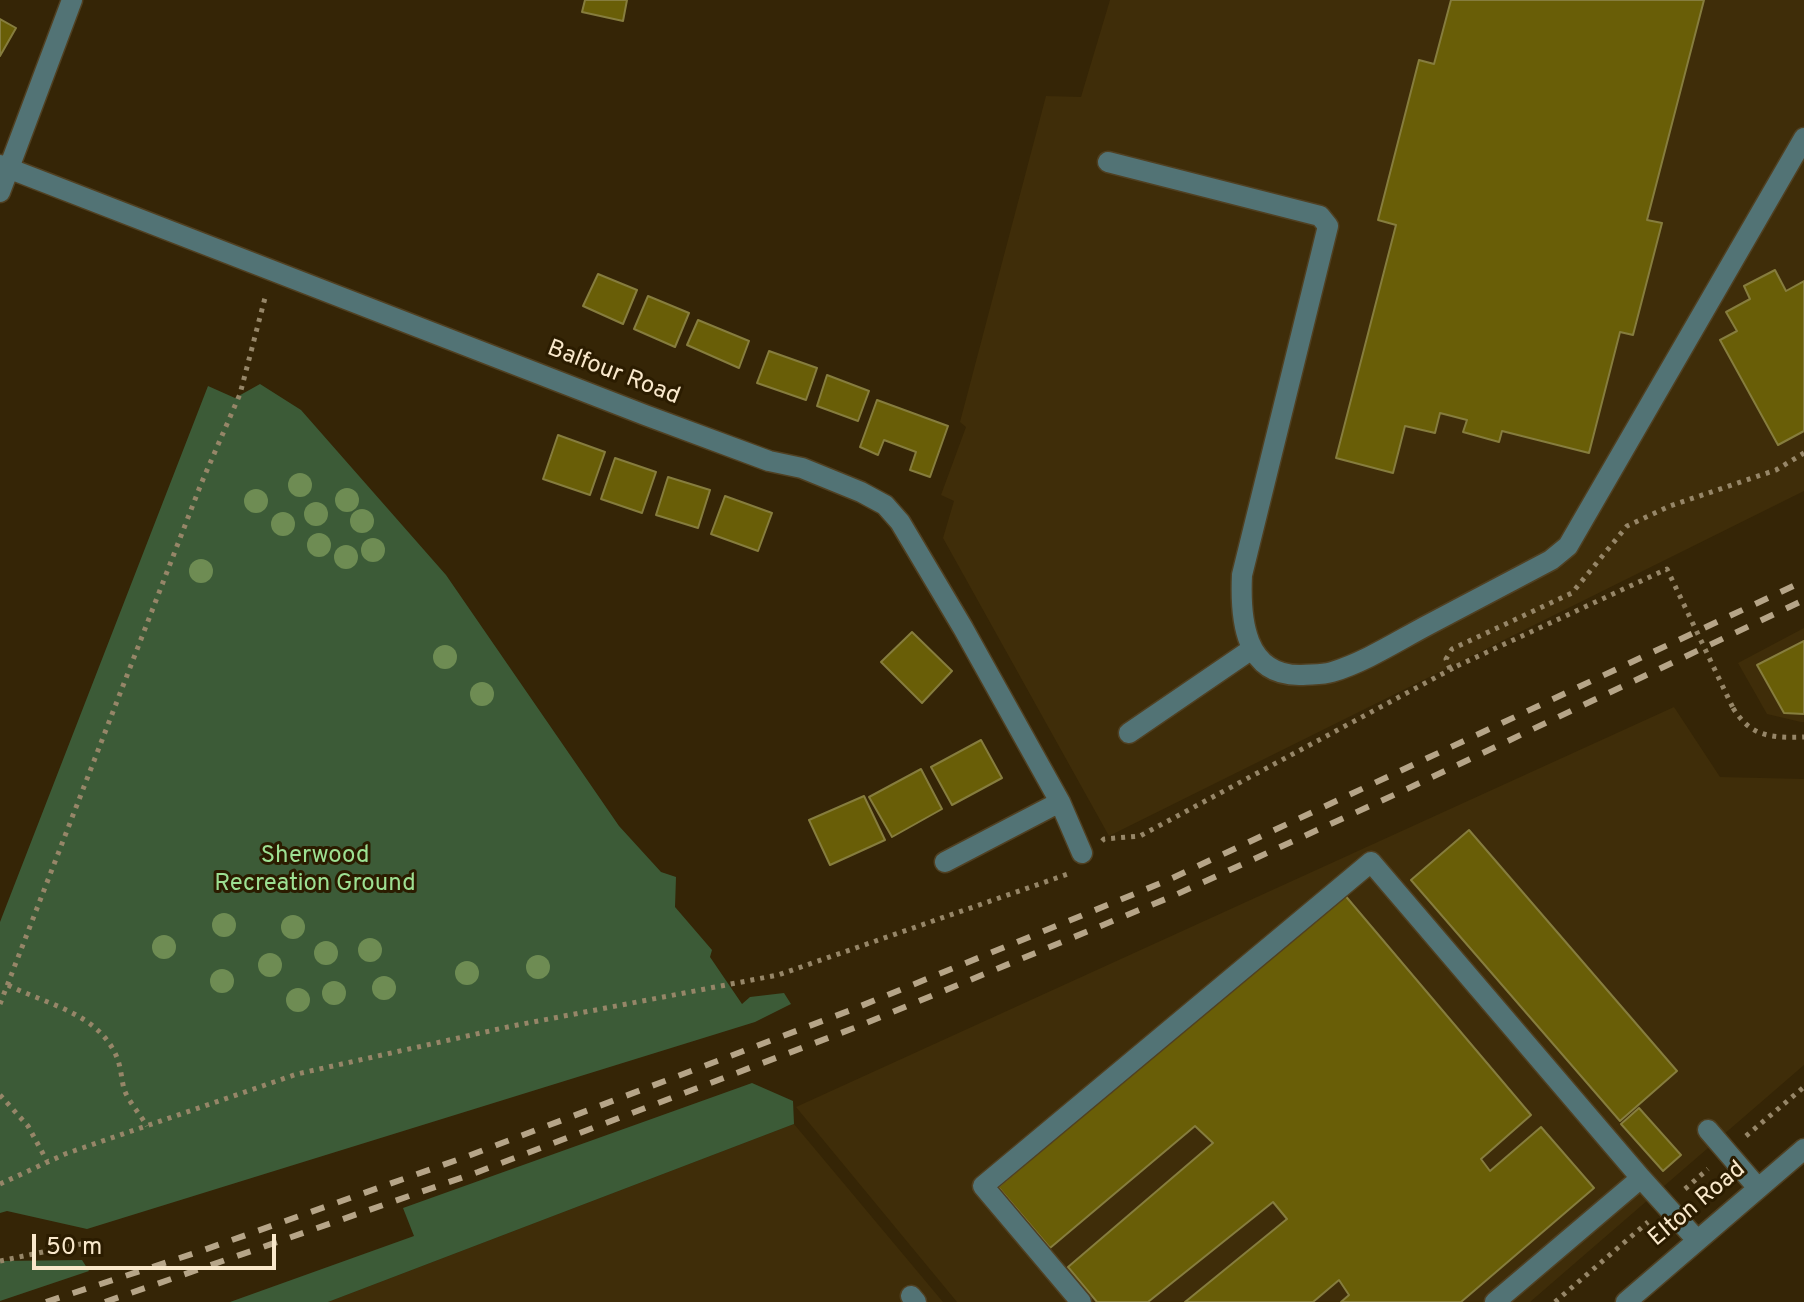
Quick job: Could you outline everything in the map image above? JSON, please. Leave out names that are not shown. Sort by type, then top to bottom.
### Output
[{"type":"street","points":[[0,192],[4,167],[72,0]]},
{"type":"street","points":[[1108,162],[1320,216],[1328,226],[1242,575],[1241,616],[1252,649],[1261,659],[1288,675],[1322,674],[1380,651],[1560,554],[1577,532],[1620,460],[1804,138]]},
{"type":"street","name":"Balfour Road","points":[[4,167],[659,420],[769,461],[802,468],[885,505],[900,522],[1090,851]]},
{"type":"street","points":[[1129,733],[1252,649]]},
{"type":"street","points":[[945,862],[1060,802]]},
{"type":"street","points":[[1081,1302],[983,1186],[1371,862],[1696,1239]]},
{"type":"street","points":[[1708,1130],[1758,1188]]},
{"type":"street","name":"Elton Road","points":[[1626,1302],[1804,1149]]},
{"type":"street","points":[[1495,1302],[1641,1178]]},
{"type":"path","points":[[0,1004],[201,484],[240,394],[272,270]]},
{"type":"path","points":[[1453,667],[1446,659],[1452,649],[1572,593],[1627,526],[1670,506],[1776,470],[1804,453]]},
{"type":"path","points":[[1090,851],[1104,839],[1140,836],[1453,667],[1667,569],[1742,723],[1752,731],[1784,738],[1804,737]]},
{"type":"path","points":[[0,1184],[47,1161],[262,1085],[354,1059],[778,975],[1070,873]]},
{"type":"path","points":[[8,985],[39,1001],[68,1010],[86,1020],[102,1035],[115,1052],[124,1090],[147,1126]]},
{"type":"path","points":[[0,1095],[28,1126],[47,1161]]},
{"type":"path","points":[[0,1261],[81,1244],[103,1252]]},
{"type":"shaded area","points":[[1110,0],[1804,0],[1804,491],[1109,836],[943,538],[954,501],[941,495],[966,427],[960,422],[1046,96],[1081,97]]},
{"type":"shaded area","points":[[1804,628],[1804,722],[1801,722],[1767,714],[1738,663]]},
{"type":"shaded area","points":[[1674,707],[1720,777],[1804,779],[1804,1065],[1530,1302],[957,1302],[796,1107]]},
{"type":"shaded area","points":[[794,1124],[943,1302],[328,1302]]},
{"type":"green space","name":"Sherwood Recreation Ground","points":[[260,384],[301,410],[446,575],[619,826],[661,872],[676,877],[675,907],[712,950],[710,957],[742,1004],[750,997],[784,993],[791,1004],[755,1022],[87,1229],[7,1211],[0,1213],[0,922],[208,386],[235,398]]},
{"type":"green space","points":[[752,1083],[793,1101],[794,1124],[328,1302],[230,1302],[414,1236],[403,1208]]},
{"type":"green space","points":[[82,1260],[89,1271],[0,1301],[0,1261]]},
{"type":"building","points":[[585,0],[627,0],[623,21],[582,12]]},
{"type":"building","points":[[1451,0],[1704,0],[1647,220],[1662,223],[1633,335],[1620,332],[1589,453],[1502,431],[1499,442],[1463,432],[1467,420],[1440,413],[1435,433],[1405,426],[1393,473],[1336,458],[1396,225],[1378,220],[1419,60],[1434,64]]},
{"type":"building","points":[[0,19],[16,28],[0,56]]},
{"type":"building","points":[[1775,270],[1786,291],[1804,281],[1804,431],[1778,445],[1720,340],[1737,331],[1726,312],[1750,299],[1744,286]]},
{"type":"building","points":[[598,274],[637,290],[623,324],[583,306]]},
{"type":"building","points":[[648,296],[689,313],[675,347],[634,329]]},
{"type":"building","points":[[698,320],[749,341],[739,368],[687,345]]},
{"type":"building","points":[[769,351],[817,368],[806,400],[757,383]]},
{"type":"building","points":[[827,375],[869,391],[858,421],[817,406]]},
{"type":"building","points":[[877,400],[948,426],[930,477],[910,470],[916,452],[884,440],[878,455],[860,447]]},
{"type":"building","points":[[558,435],[605,452],[590,495],[543,479]]},
{"type":"building","points":[[615,458],[656,472],[642,513],[601,499]]},
{"type":"building","points":[[668,477],[710,490],[698,528],[656,515]]},
{"type":"building","points":[[725,496],[772,513],[758,551],[711,534]]},
{"type":"building","points":[[912,632],[952,671],[922,703],[881,662]]},
{"type":"building","points":[[1804,641],[1804,714],[1784,713],[1757,665]]},
{"type":"building","points":[[981,740],[1002,778],[952,805],[931,767]]},
{"type":"building","points":[[921,769],[942,809],[892,837],[869,797]]},
{"type":"building","points":[[864,796],[885,840],[830,865],[809,820]]},
{"type":"building","points":[[1469,830],[1677,1071],[1620,1121],[1411,880]]},
{"type":"building","points":[[1343,893],[1531,1115],[1481,1159],[1490,1171],[1541,1127],[1594,1188],[1461,1302],[1341,1302],[1349,1295],[1339,1280],[1313,1302],[1185,1302],[1287,1219],[1273,1202],[1148,1302],[1097,1302],[1068,1267],[1213,1143],[1195,1126],[1050,1248],[998,1187]]},
{"type":"building","points":[[1639,1108],[1681,1155],[1663,1171],[1621,1124]]},
{"type":"railway","points":[[46,1302],[201,1251],[468,1156],[851,1010],[1166,881],[1804,581]]},
{"type":"railway","points":[[105,1302],[478,1172],[854,1028],[1173,896],[1407,789],[1804,600]]}]
